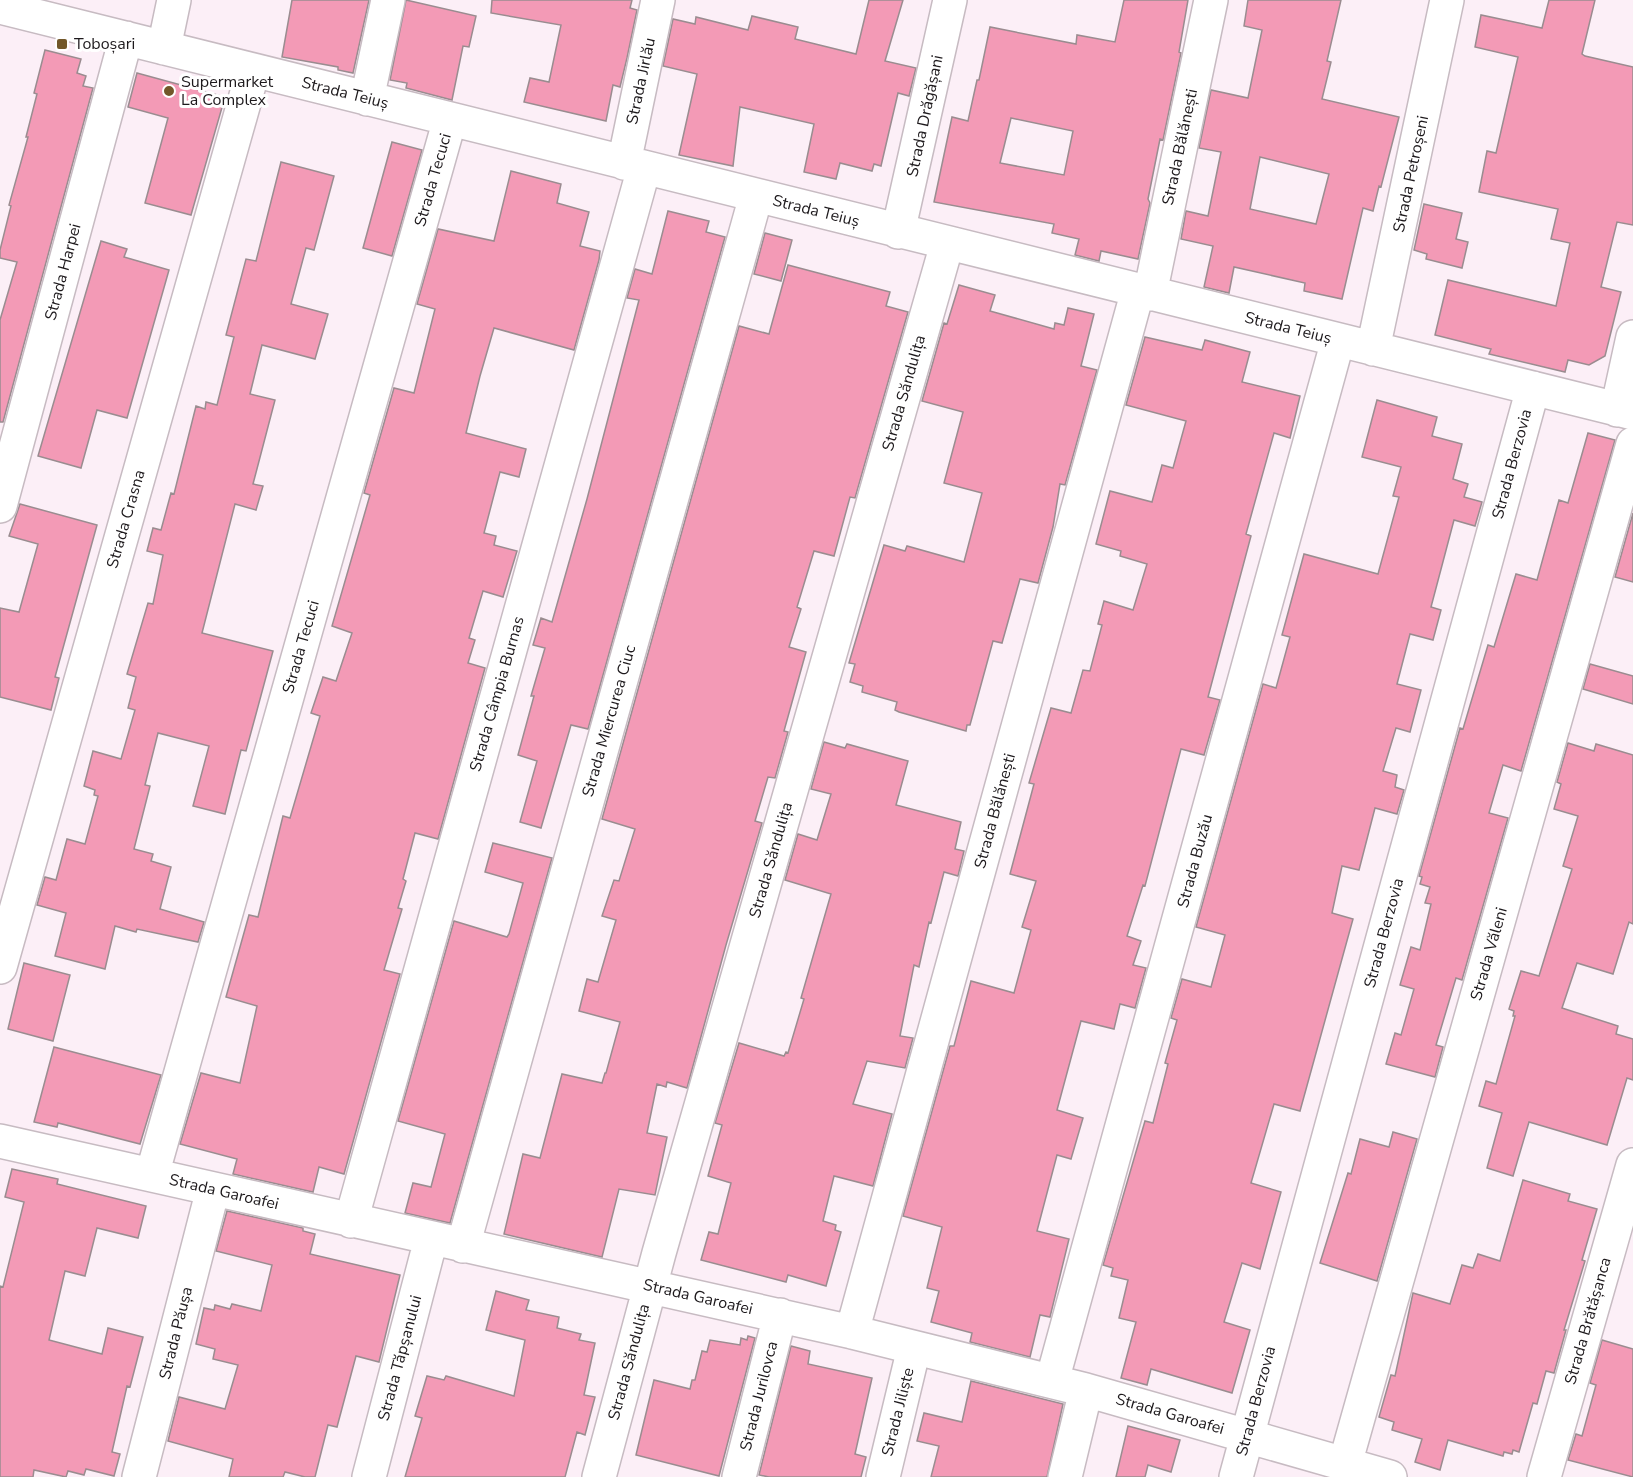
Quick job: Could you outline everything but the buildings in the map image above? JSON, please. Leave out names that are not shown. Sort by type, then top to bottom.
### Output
[{"type":"street","points":[[164,48],[174,0]]},
{"type":"street","points":[[367,99],[388,0]]},
{"type":"street","name":"Strada Jirlău","points":[[634,165],[658,0]]},
{"type":"street","name":"Strada Drăgășani","points":[[898,232],[950,0]]},
{"type":"street","name":"Strada Bălănești","points":[[852,1332],[1144,292],[1211,0]]},
{"type":"street","name":"Strada Petroșeni","points":[[1373,349],[1447,0]]},
{"type":"street","name":"Strada Teiuș","points":[[0,7],[1625,411]]},
{"type":"street","name":"Strada Harpei","points":[[0,506],[126,38]]},
{"type":"street","name":"Strada Crasna","points":[[0,967],[253,70]]},
{"type":"street","name":"Strada Tecuci","points":[[152,1175],[450,119]]},
{"type":"street","name":"Strada Câmpia Burnas","points":[[351,1221],[634,165]]},
{"type":"street","name":"Strada Miercurea Ciuc","points":[[463,1246],[756,196]]},
{"type":"street","name":"Strada Săndulița","points":[[599,1477],[650,1286],[947,244]]},
{"type":"street","points":[[1625,411],[1633,337]]},
{"type":"street","name":"Strada Buzău","points":[[1052,1382],[1338,340]]},
{"type":"street","name":"Strada Berzovia","points":[[1236,1477],[1533,388]]},
{"type":"street","name":"Strada Văleni","points":[[1345,1464],[1633,444]]},
{"type":"street","name":"Strada Garoafei","points":[[0,1141],[852,1332],[1086,1390],[1390,1477]]},
{"type":"street","name":"Strada Brătășanca","points":[[1544,1477],[1633,1165]]},
{"type":"street","name":"Strada Păușa","points":[[139,1477],[213,1189]]},
{"type":"street","name":"Strada Tăpșanului","points":[[369,1477],[431,1239]]},
{"type":"street","name":"Strada Jurilovca","points":[[739,1477],[780,1315]]},
{"type":"street","name":"Strada Jiliște","points":[[883,1477],[914,1348]]},
{"type":"street","points":[[1065,1477],[1086,1390]]},
{"type":"place","name":"Toboșari","points":[[62,44]]},
{"type":"place","name":"Supermarket La Complex","points":[[169,91]]}]
